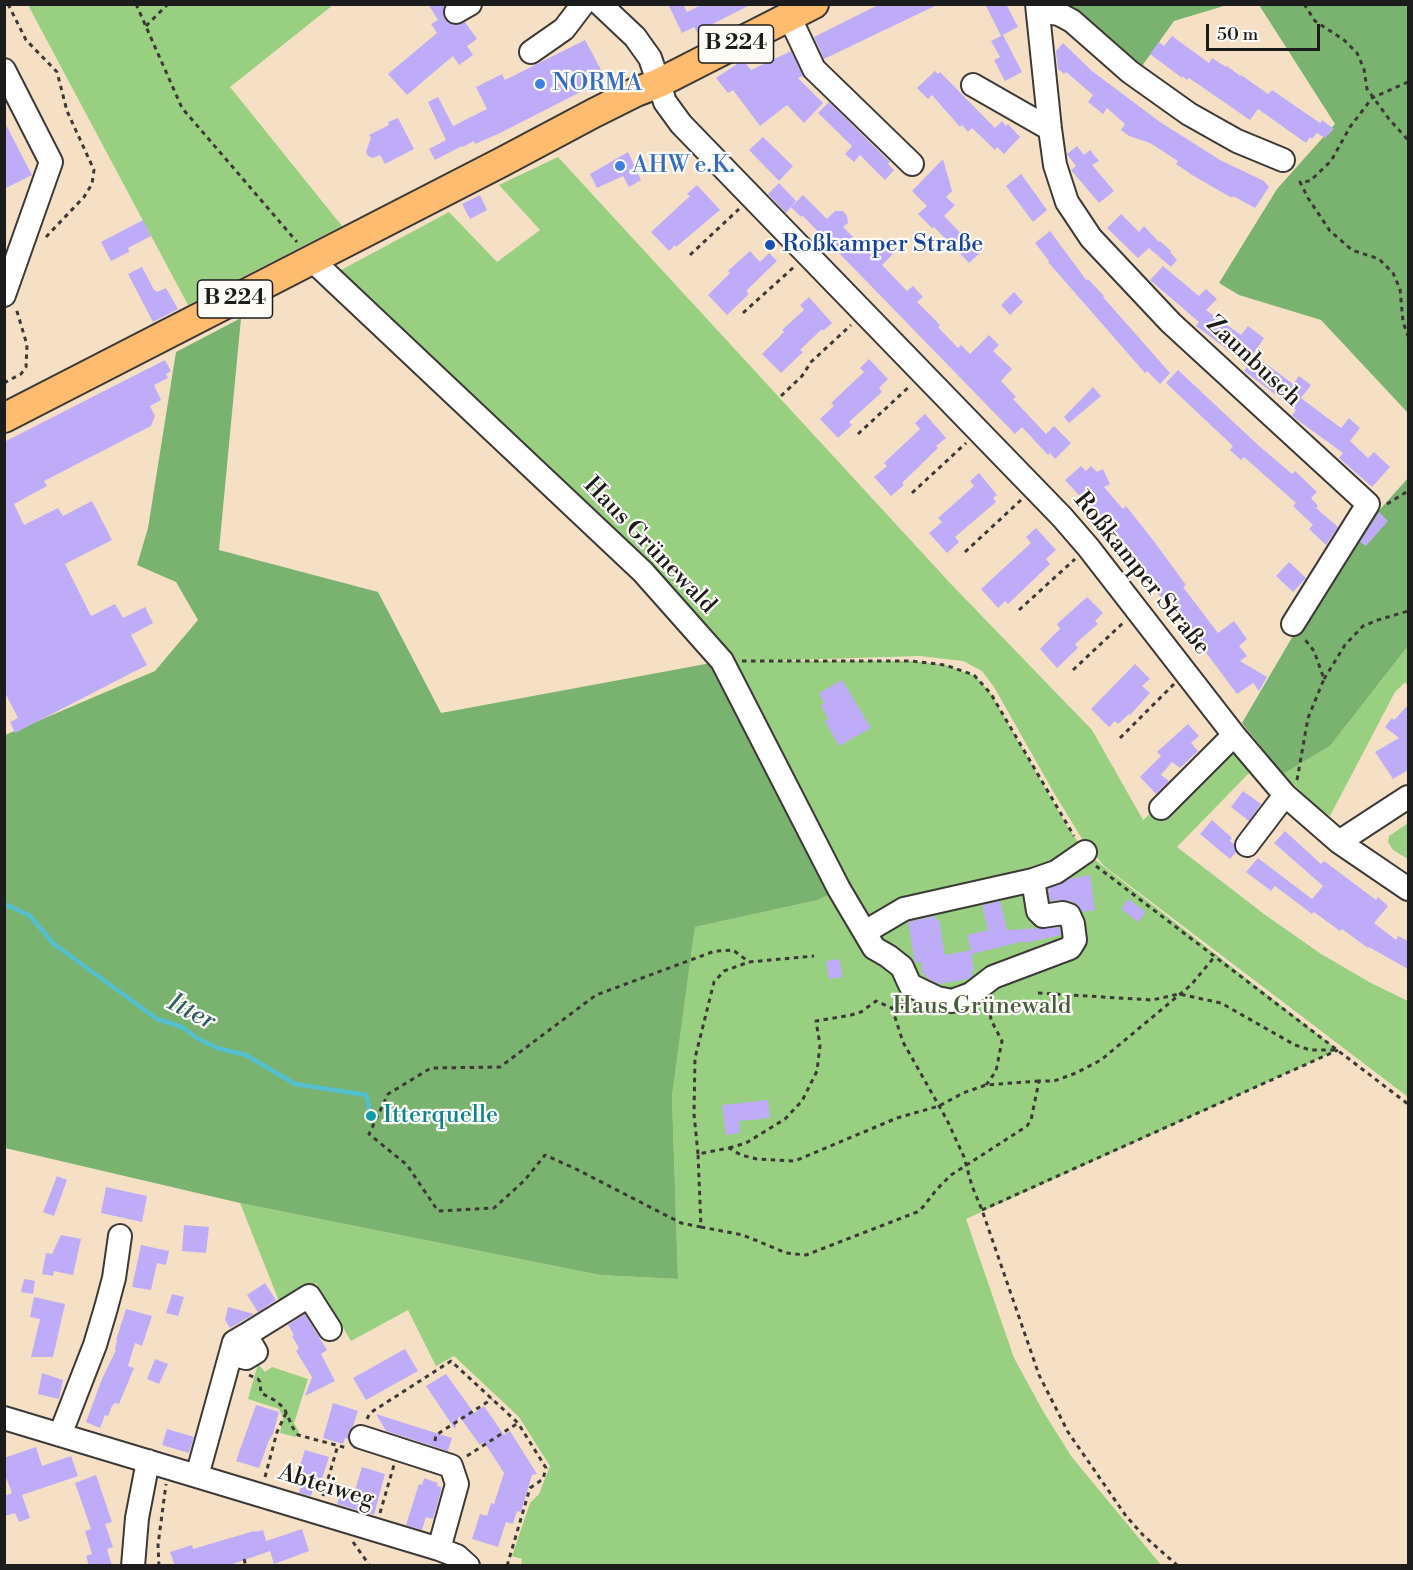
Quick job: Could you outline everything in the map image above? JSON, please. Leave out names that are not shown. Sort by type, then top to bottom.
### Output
[{"type":"main road","name":"B 224","points":[[4,418],[594,113],[636,92],[659,84],[801,10]]},
{"type":"street","points":[[531,52],[564,29],[582,4]]},
{"type":"street","name":"Roßkamper Straße","points":[[600,4],[635,37],[650,58],[664,102],[672,112],[752,198],[1035,488],[1088,547],[1234,735],[1289,799],[1339,842],[1408,888]]},
{"type":"street","name":"Zaunbusch","points":[[1283,160],[1237,141],[1189,114],[1130,72],[1072,21],[1059,14],[1038,8],[1055,165],[1067,202],[1091,238],[1171,322],[1368,504]]},
{"type":"street","points":[[801,10],[814,69],[912,164]]},
{"type":"street","points":[[4,70],[51,162],[10,300]]},
{"type":"street","points":[[973,85],[1050,129]]},
{"type":"street","name":"Haus Grünewald","points":[[312,260],[643,572],[722,661],[839,889],[874,948],[902,967],[910,985],[937,998],[952,1001],[970,994],[993,977]]},
{"type":"street","points":[[1293,624],[1368,504]]},
{"type":"street","points":[[1161,808],[1234,735]]},
{"type":"street","points":[[1339,842],[1408,797]]},
{"type":"street","points":[[1247,845],[1289,799]]},
{"type":"street","points":[[865,932],[904,909],[1033,880],[1056,872],[1085,852]]},
{"type":"street","points":[[993,977],[1070,948],[1075,940],[1069,915],[1063,913],[1042,916],[1038,911],[1033,880]]},
{"type":"street","points":[[60,1435],[95,1345],[114,1278],[120,1236]]},
{"type":"street","points":[[197,1476],[234,1342],[309,1296],[330,1329]]},
{"type":"street","name":"Abteiweg","points":[[4,1419],[439,1549],[457,1557],[468,1566]]},
{"type":"street","points":[[361,1437],[451,1466],[458,1484],[439,1549]]},
{"type":"street","points":[[133,1566],[137,1518],[158,1464]]},
{"type":"path","points":[[136,4],[182,108],[312,260]]},
{"type":"path","points":[[147,26],[168,4]]},
{"type":"path","points":[[1304,4],[1315,21],[1344,40],[1357,53],[1364,69],[1367,89],[1372,98],[1408,140]]},
{"type":"path","points":[[1408,82],[1372,98],[1350,127],[1331,161],[1310,181],[1300,182],[1330,231],[1353,250],[1379,259],[1394,273],[1400,289],[1403,322],[1408,336]]},
{"type":"path","points":[[690,255],[752,198]]},
{"type":"path","points":[[743,313],[807,254]]},
{"type":"path","points":[[4,383],[21,374],[26,367],[27,358],[27,345],[10,300]]},
{"type":"path","points":[[781,396],[802,376],[811,362],[864,313]]},
{"type":"path","points":[[858,434],[923,374]]},
{"type":"path","points":[[912,493],[979,431]]},
{"type":"path","points":[[965,552],[1035,488]]},
{"type":"path","points":[[1368,504],[1381,510],[1388,502],[1408,491]]},
{"type":"path","points":[[1019,610],[1088,547]]},
{"type":"path","points":[[1073,670],[1136,610]]},
{"type":"path","points":[[1289,799],[1308,718],[1324,679],[1346,645],[1363,626],[1408,611]]},
{"type":"path","points":[[1293,624],[1314,651],[1324,679]]},
{"type":"path","points":[[1120,738],[1185,673]]},
{"type":"path","points":[[749,962],[733,950],[715,951],[596,995],[500,1067],[432,1068],[388,1094],[369,1134],[407,1165],[438,1212],[494,1208],[524,1181],[545,1155],[681,1223],[743,1235],[786,1253],[806,1255],[917,1212],[951,1175],[1027,1126],[1031,1120],[1039,1081]]},
{"type":"path","points":[[701,1227],[694,1114],[695,1058],[714,982],[724,971],[749,962],[814,956]]},
{"type":"path","points":[[729,1148],[741,1155],[757,1159],[795,1161],[897,1118],[939,1106],[963,1093],[986,1085],[1054,1081],[1076,1073],[1101,1060],[1191,985],[1216,956]]},
{"type":"path","points":[[986,1085],[996,1071],[1002,1041],[988,1005],[993,988],[993,977]]},
{"type":"path","points":[[982,1210],[1338,1050],[1310,1050],[1295,1045],[1221,1002],[1179,994],[1152,1000],[1038,993]]},
{"type":"path","points":[[698,1154],[746,1143],[785,1119],[802,1101],[818,1071],[820,1045],[816,1021],[861,1012],[876,1001],[892,1008],[902,1007]]},
{"type":"path","points":[[892,1008],[903,1042],[956,1137],[1039,1375],[1068,1432],[1126,1516],[1143,1535],[1178,1566]]},
{"type":"path","points":[[229,1361],[258,1379],[261,1394],[280,1404],[298,1435],[356,1450],[370,1413],[451,1362],[518,1423],[546,1468],[543,1479],[530,1488],[507,1566]]},
{"type":"path","points":[[430,1458],[436,1435],[492,1399]]},
{"type":"path","points":[[260,1495],[278,1432],[286,1413]]},
{"type":"path","points":[[451,1466],[518,1423]]},
{"type":"path","points":[[318,1513],[338,1445]]},
{"type":"path","points":[[375,1530],[399,1449]]},
{"type":"path","points":[[158,1464],[159,1566]]},
{"type":"path","points":[[352,1542],[370,1566]]},
{"type":"path","points":[[244,1559],[246,1566]]},
{"type":"green space","points":[[28,5],[333,5],[230,87],[342,226],[188,305]]},
{"type":"green space","points":[[1068,5],[1227,5],[1174,21],[1142,66]]},
{"type":"green space","points":[[1259,5],[1408,5],[1408,413],[1321,320],[1239,295],[1219,283],[1277,189],[1335,124]]},
{"type":"green space","points":[[558,157],[950,583],[1092,730],[1143,820],[1229,745],[1250,772],[1177,847],[1264,914],[1321,954],[1408,1001],[1408,1097],[1104,866],[1084,842],[994,687],[982,671],[963,661],[920,656],[757,661],[912,661],[945,665],[975,676],[991,694],[1067,826],[1085,852],[1338,1050],[966,1219],[1014,1358],[1043,1411],[1071,1456],[1161,1565],[521,1565],[522,1559],[512,1556],[530,1503],[539,1494],[550,1466],[519,1417],[454,1356],[436,1366],[408,1310],[351,1341],[316,1283],[281,1306],[240,1203],[600,1275],[678,1279],[672,1096],[695,927],[818,900],[839,888],[722,661],[330,276],[449,212],[497,262],[540,230],[499,185]]},
{"type":"green space","points":[[241,318],[219,550],[378,592],[441,713],[722,661],[839,889],[818,900],[695,927],[672,1096],[678,1279],[600,1275],[240,1203],[5,1148],[5,735],[155,671],[198,620],[176,582],[137,565],[148,528],[176,352]]},
{"type":"green space","points":[[1408,478],[1408,646],[1330,746],[1283,774],[1242,723],[1342,552]]},
{"type":"green space","points":[[1408,646],[1408,687],[1405,682],[1395,692],[1330,816],[1317,808],[1283,774],[1330,746]]},
{"type":"green space","points":[[1408,823],[1408,859],[1393,850],[1388,842],[1389,836]]},
{"type":"green space","points":[[258,1364],[265,1372],[272,1367],[308,1379],[294,1423],[299,1432],[296,1437],[280,1433],[283,1418],[279,1409],[248,1399]]},
{"type":"building","points":[[428,4],[445,4],[443,13],[445,19],[450,24],[457,25],[465,22],[477,39],[467,46],[473,55],[459,65],[453,56],[407,95],[388,74],[437,33],[431,24],[438,20]]},
{"type":"building","points":[[668,4],[683,4],[687,12],[703,4],[752,4],[697,32],[694,27],[682,33]]},
{"type":"building","points":[[880,4],[939,4],[824,59],[814,37]]},
{"type":"building","points":[[985,4],[1006,4],[1018,27],[1001,36]]},
{"type":"building","points":[[1003,35],[1022,72],[1005,81],[994,60],[1000,57],[991,41]]},
{"type":"building","points":[[1172,36],[1209,63],[1212,58],[1268,94],[1272,90],[1320,123],[1322,120],[1334,129],[1325,138],[1317,133],[1306,143],[1258,109],[1250,120],[1189,78],[1187,80],[1182,76],[1182,78],[1150,54],[1159,42],[1164,46]]},
{"type":"building","name":"NORMA","points":[[585,40],[606,79],[500,133],[475,144],[474,141],[435,160],[429,149],[446,140],[428,102],[438,97],[453,126],[487,109],[476,87],[502,74],[505,80]]},
{"type":"building","points":[[1063,43],[1092,71],[1160,122],[1220,160],[1264,181],[1269,187],[1255,208],[1233,196],[1232,198],[1192,175],[1176,164],[1178,161],[1150,143],[1129,136],[1121,130],[1125,124],[1107,108],[1103,114],[1088,102],[1093,95],[1066,72],[1064,74],[1058,69],[1056,51]]},
{"type":"building","points":[[791,51],[803,76],[798,78],[823,103],[804,123],[787,105],[760,126],[733,90],[728,93],[716,78],[743,60],[751,70]]},
{"type":"building","points":[[935,71],[938,74],[940,72],[995,128],[1002,121],[1020,137],[1004,154],[997,147],[995,150],[972,128],[968,132],[962,125],[960,127],[932,95],[928,99],[917,88]]},
{"type":"building","points":[[829,102],[890,162],[888,164],[894,170],[885,180],[860,155],[854,162],[845,154],[852,146],[818,113]]},
{"type":"building","points":[[398,118],[414,149],[385,164],[380,155],[373,158],[368,156],[366,152],[371,138],[369,135]]},
{"type":"building","points":[[4,121],[32,175],[4,189]]},
{"type":"building","points":[[763,137],[793,166],[779,181],[749,150]]},
{"type":"building","points":[[1077,146],[1084,155],[1090,150],[1099,161],[1092,165],[1114,191],[1099,203],[1071,170],[1076,166],[1067,154]]},
{"type":"building","points":[[628,152],[641,180],[629,187],[623,176],[597,188],[590,174]]},
{"type":"building","points":[[943,159],[952,191],[946,197],[955,205],[944,216],[980,253],[969,263],[918,214],[927,206],[912,191]]},
{"type":"building","points":[[1021,174],[1047,210],[1033,222],[1006,186]]},
{"type":"building","points":[[779,183],[796,201],[786,213],[768,194]]},
{"type":"building","points":[[697,185],[720,210],[669,251],[651,232],[690,196],[687,194]]},
{"type":"building","points":[[480,195],[487,210],[470,219],[462,204]]},
{"type":"building","points":[[803,195],[827,219],[835,211],[843,211],[848,223],[843,227],[871,255],[883,244],[893,254],[882,265],[907,291],[913,286],[923,297],[917,302],[940,325],[938,327],[958,348],[961,345],[970,354],[989,335],[999,345],[993,351],[1012,369],[1001,381],[1016,397],[1013,399],[1046,434],[1054,426],[1071,443],[1055,459],[1050,453],[1048,455],[1022,427],[1015,434],[802,215],[801,217],[791,207]]},
{"type":"building","points":[[1121,214],[1139,232],[1144,226],[1171,251],[1177,260],[1171,267],[1149,248],[1138,258],[1107,228]]},
{"type":"building","points":[[143,220],[151,236],[128,248],[129,252],[111,261],[101,242]]},
{"type":"building","points":[[1050,231],[1087,281],[1088,279],[1104,296],[1170,373],[1160,384],[1147,371],[1145,373],[1048,262],[1035,243]]},
{"type":"building","points":[[750,251],[760,262],[769,253],[777,261],[746,291],[749,294],[727,315],[708,295],[730,273],[728,271]]},
{"type":"building","points":[[1163,266],[1199,296],[1206,289],[1217,299],[1206,310],[1241,335],[1248,326],[1264,338],[1253,354],[1293,384],[1299,376],[1311,385],[1301,398],[1341,428],[1349,418],[1360,428],[1350,441],[1368,458],[1374,452],[1390,467],[1372,487],[1339,458],[1343,453],[1292,416],[1296,410],[1244,371],[1248,365],[1196,326],[1199,322],[1150,280]]},
{"type":"building","points":[[142,267],[154,290],[157,292],[166,288],[178,309],[153,322],[128,274]]},
{"type":"building","points":[[1014,292],[1023,302],[1010,315],[1001,305]]},
{"type":"building","points":[[809,297],[832,323],[823,331],[822,329],[800,350],[803,352],[781,373],[762,354],[784,332],[782,330],[804,310],[800,305]]},
{"type":"building","points":[[869,359],[888,379],[879,388],[882,392],[849,422],[852,425],[838,438],[820,419],[834,406],[831,403],[864,372],[860,368]]},
{"type":"building","points":[[165,360],[171,371],[166,374],[168,378],[154,385],[161,400],[150,406],[155,416],[151,426],[44,481],[47,486],[14,504],[24,525],[58,508],[63,516],[92,501],[112,540],[65,564],[91,616],[115,604],[123,618],[145,607],[153,623],[131,635],[147,665],[15,733],[10,722],[18,718],[4,691],[4,442]]},
{"type":"building","points":[[1178,370],[1258,445],[1292,474],[1295,471],[1317,492],[1311,498],[1318,506],[1316,508],[1338,527],[1326,545],[1309,529],[1313,525],[1293,506],[1296,503],[1244,457],[1241,460],[1230,450],[1233,446],[1166,383]]},
{"type":"building","points":[[1093,387],[1101,396],[1069,423],[1064,417]]},
{"type":"building","points":[[925,414],[946,438],[902,483],[904,485],[891,496],[874,477],[887,466],[884,463],[920,429],[915,423]]},
{"type":"building","points":[[1081,466],[1086,471],[1091,466],[1097,472],[1103,469],[1110,484],[1104,487],[1123,509],[1126,506],[1153,540],[1186,585],[1183,587],[1218,633],[1234,621],[1247,639],[1239,646],[1247,656],[1240,661],[1267,677],[1259,691],[1253,683],[1237,694],[1178,615],[1176,616],[1134,564],[1110,529],[1065,480]]},
{"type":"building","points":[[979,473],[997,495],[993,498],[996,502],[955,537],[959,542],[947,553],[929,533],[942,522],[938,518],[974,486],[970,481]]},
{"type":"building","points":[[1379,512],[1388,521],[1366,546],[1360,542]]},
{"type":"building","points":[[1036,528],[1056,550],[1046,559],[1050,564],[1008,604],[1005,601],[998,608],[981,589],[1031,543],[1026,537]]},
{"type":"building","points":[[1289,562],[1306,578],[1293,592],[1276,576]]},
{"type":"building","points":[[1087,597],[1103,613],[1095,621],[1098,624],[1075,644],[1078,648],[1057,668],[1040,649],[1060,629],[1057,624]]},
{"type":"building","points":[[1135,664],[1150,679],[1142,686],[1150,693],[1130,715],[1118,724],[1115,721],[1109,727],[1091,709]]},
{"type":"building","points":[[842,680],[871,728],[839,746],[825,721],[828,719],[821,705],[824,703],[819,693]]},
{"type":"building","points":[[1408,705],[1408,770],[1393,779],[1375,752],[1399,738],[1385,727]]},
{"type":"building","points":[[1188,724],[1199,736],[1191,743],[1198,751],[1180,768],[1172,762],[1161,775],[1169,781],[1156,794],[1140,777],[1161,756],[1157,752]]},
{"type":"building","points":[[1243,791],[1261,804],[1249,821],[1231,807]]},
{"type":"building","points":[[1212,820],[1232,838],[1230,841],[1234,844],[1236,852],[1230,859],[1200,834]]},
{"type":"building","points":[[1285,831],[1321,864],[1324,861],[1376,900],[1378,897],[1388,906],[1374,923],[1396,940],[1398,936],[1408,941],[1408,969],[1368,948],[1314,912],[1312,914],[1275,886],[1271,891],[1246,872],[1258,858],[1312,899],[1323,886],[1274,843]]},
{"type":"building","points":[[1090,875],[1095,910],[1083,912],[1073,902],[1050,901],[1048,889],[1069,879]]},
{"type":"building","points":[[1128,899],[1146,912],[1138,922],[1121,909]]},
{"type":"building","points":[[1000,901],[1007,930],[1060,927],[1061,935],[972,954],[967,935],[988,930],[982,905]]},
{"type":"building","points":[[935,916],[936,920],[939,920],[945,955],[971,950],[974,971],[968,979],[939,984],[923,975],[921,962],[915,963],[908,922]]},
{"type":"building","points":[[839,959],[843,977],[829,979],[826,961]]},
{"type":"building","points":[[768,1100],[770,1118],[739,1121],[740,1133],[726,1135],[722,1105]]},
{"type":"building","points":[[57,1176],[67,1180],[54,1216],[43,1212]]},
{"type":"building","points":[[106,1187],[147,1196],[142,1222],[101,1213]]},
{"type":"building","points":[[184,1225],[209,1227],[206,1253],[182,1251]]},
{"type":"building","points":[[61,1235],[81,1239],[73,1275],[54,1271],[53,1276],[42,1274],[46,1253],[52,1254]]},
{"type":"building","points":[[141,1245],[169,1251],[166,1265],[157,1263],[151,1290],[132,1287]]},
{"type":"building","points":[[24,1279],[35,1281],[33,1294],[21,1292]]},
{"type":"building","points":[[265,1283],[276,1300],[258,1312],[247,1295]]},
{"type":"building","points":[[172,1294],[184,1297],[178,1316],[166,1313]]},
{"type":"building","points":[[34,1297],[65,1304],[53,1357],[31,1357],[40,1319],[30,1317]]},
{"type":"building","points":[[228,1307],[254,1314],[230,1328],[225,1320]]},
{"type":"building","points":[[126,1309],[152,1316],[142,1346],[135,1343],[128,1366],[134,1368],[119,1404],[115,1403],[112,1406],[108,1416],[105,1415],[100,1428],[86,1422],[116,1350],[116,1340]]},
{"type":"building","points":[[305,1314],[327,1350],[321,1354],[335,1381],[305,1396],[312,1377],[296,1351],[299,1348],[288,1325]]},
{"type":"building","points":[[405,1349],[418,1371],[366,1400],[353,1378]]},
{"type":"building","points":[[155,1359],[168,1364],[159,1384],[147,1379]]},
{"type":"building","points":[[42,1373],[63,1380],[59,1399],[38,1394]]},
{"type":"building","points":[[446,1374],[474,1413],[484,1406],[504,1435],[510,1431],[537,1474],[532,1475],[521,1512],[517,1511],[513,1524],[506,1522],[498,1547],[472,1539],[480,1514],[487,1516],[491,1503],[494,1504],[504,1473],[484,1442],[480,1445],[459,1416],[455,1429],[426,1386]]},
{"type":"building","points":[[333,1403],[358,1411],[353,1426],[348,1432],[348,1439],[345,1438],[343,1444],[323,1438]]},
{"type":"building","points":[[256,1405],[279,1412],[259,1468],[236,1461]]},
{"type":"building","points":[[376,1414],[452,1438],[448,1451],[386,1431]]},
{"type":"building","points":[[167,1429],[194,1437],[189,1453],[162,1445]]},
{"type":"building","points":[[36,1447],[42,1466],[71,1456],[78,1476],[22,1495],[30,1518],[19,1522],[15,1513],[4,1516],[4,1496],[12,1493],[4,1472],[4,1458]]},
{"type":"building","points":[[305,1450],[329,1457],[322,1479],[319,1485],[314,1484],[311,1496],[299,1493],[302,1480],[296,1478]]},
{"type":"building","points":[[362,1467],[385,1474],[374,1515],[337,1504],[340,1494],[353,1497]]},
{"type":"building","points":[[96,1475],[112,1522],[105,1524],[113,1547],[107,1549],[112,1566],[89,1566],[86,1556],[92,1554],[85,1531],[91,1529],[75,1483]]},
{"type":"building","points":[[424,1478],[438,1483],[437,1486],[441,1487],[441,1491],[433,1519],[426,1517],[422,1530],[406,1525],[419,1484],[422,1485]]},
{"type":"building","points":[[302,1529],[309,1551],[274,1564],[270,1551],[227,1566],[175,1566],[170,1552],[192,1545],[193,1549],[254,1531],[263,1530],[266,1541]]},
{"type":"waterway","name":"Itter","points":[[4,904],[29,915],[54,944],[157,1019],[182,1027],[217,1048],[246,1055],[295,1084],[366,1095],[371,1116]]},
{"type":"place","name":"NORMA","points":[[540,84]]},
{"type":"place","name":"AHW e.K.","points":[[620,166]]},
{"type":"place","name":"Roßkamper Straße","points":[[770,245]]},
{"type":"place","name":"Itterquelle","points":[[371,1116]]}]
